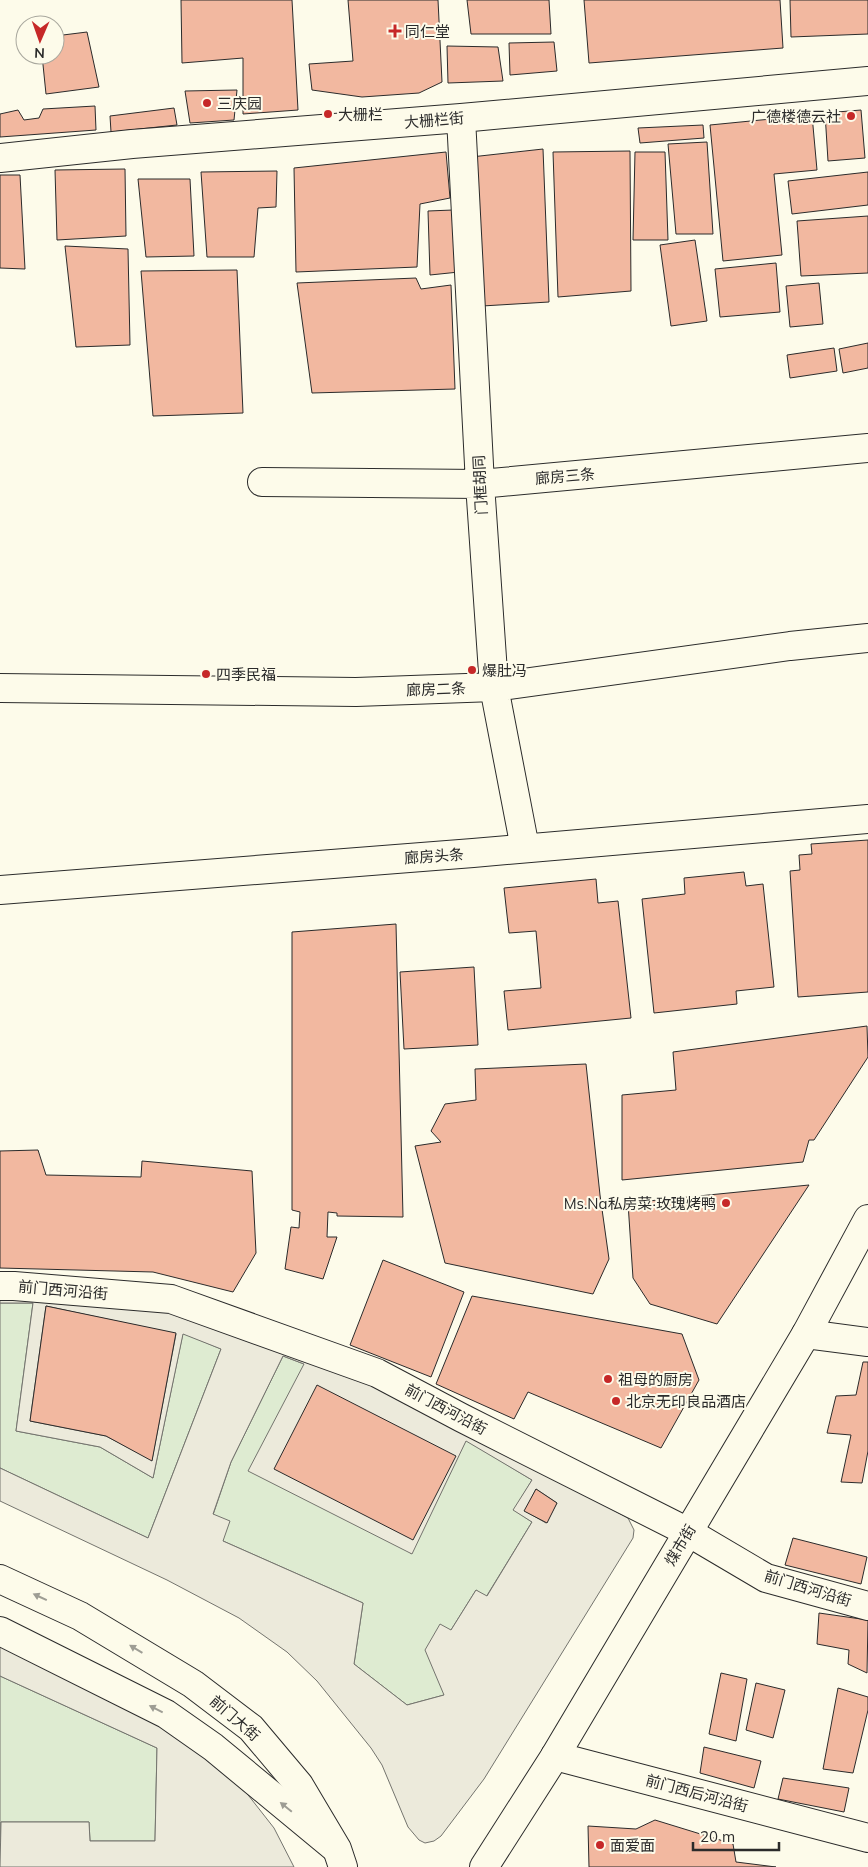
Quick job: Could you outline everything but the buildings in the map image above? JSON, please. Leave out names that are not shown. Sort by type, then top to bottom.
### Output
[{"type":"street","name":"大栅栏街","points":[[0,158],[132,144],[461,118],[868,82]]},
{"type":"street","name":"门框胡同","points":[[461,118],[480,484],[494,688],[526,848]]},
{"type":"street","name":"廊房三条","points":[[262,482],[480,484],[868,448]]},
{"type":"street","name":"廊房二条","points":[[0,688],[356,692],[494,688],[790,646],[868,638]]},
{"type":"street","name":"廊房头条","points":[[0,890],[868,819]]},
{"type":"street","name":"煤市街","points":[[484,1867],[555,1756],[806,1334],[868,1219]]},
{"type":"street","name":"前门西河沿街","points":[[0,1286],[172,1299],[377,1373],[688,1532],[766,1578],[868,1606]]},
{"type":"street","points":[[806,1334],[868,1342]]},
{"type":"street","name":"前门大街","points":[[0,1579],[80,1616],[193,1684],[251,1728],[299,1785],[340,1858]]},
{"type":"street","points":[[0,1631],[166,1714],[213,1747],[340,1858]]},
{"type":"street","name":"前门西后河沿街","points":[[555,1756],[868,1838]]},
{"type":"green space","points":[[0,1303],[33,1303],[16,1431],[100,1447],[153,1478],[183,1333],[221,1349],[148,1538],[0,1468]]},
{"type":"green space","points":[[283,1356],[304,1364],[411,1554],[466,1440],[532,1480],[514,1510],[532,1522],[486,1597],[476,1590],[451,1630],[444,1695],[407,1705],[354,1664],[363,1603],[223,1541],[213,1515],[231,1462]]},
{"type":"green space","points":[[0,1676],[157,1748],[155,1841],[90,1841],[89,1822],[1,1822],[0,1842]]},
{"type":"shaded area","points":[[0,1296],[166,1307],[376,1382],[628,1518],[634,1530],[633,1538],[484,1779],[441,1836],[434,1841],[425,1843],[419,1840],[408,1827],[382,1765],[371,1748],[317,1681],[287,1652],[239,1618],[167,1580],[0,1501],[0,1468],[148,1538],[221,1349],[183,1334],[153,1478],[100,1447],[16,1431],[33,1303],[0,1303]],"holes":[[[46,1306],[176,1334],[152,1460],[106,1436],[30,1421]],[[283,1356],[304,1364],[248,1471],[412,1554],[466,1441],[532,1480],[513,1510],[532,1522],[487,1596],[476,1590],[451,1630],[440,1624],[425,1650],[444,1695],[407,1705],[354,1664],[363,1603],[223,1541],[230,1521],[213,1514],[231,1462]],[[536,1489],[557,1503],[546,1523],[525,1511]]]},
{"type":"shaded area","points":[[0,1639],[130,1703],[234,1777],[274,1828],[294,1867],[0,1867],[1,1822],[89,1822],[90,1841],[155,1841],[157,1748],[0,1676]]},
{"type":"place","name":"同仁堂","points":[[395,31]]},
{"type":"place","name":"三庆园","points":[[207,103]]},
{"type":"place","name":"大栅栏","points":[[328,114]]},
{"type":"place","name":"广德楼德云社","points":[[851,116]]},
{"type":"place","name":"爆肚冯","points":[[472,670]]},
{"type":"place","name":"四季民福","points":[[206,674]]},
{"type":"place","name":"Ms.Na私房菜·玫瑰烤鸭","points":[[726,1203]]},
{"type":"place","name":"祖母的厨房","points":[[608,1379]]},
{"type":"place","name":"北京无印良品酒店","points":[[616,1401]]},
{"type":"place","name":"面爱面","points":[[600,1845]]}]
